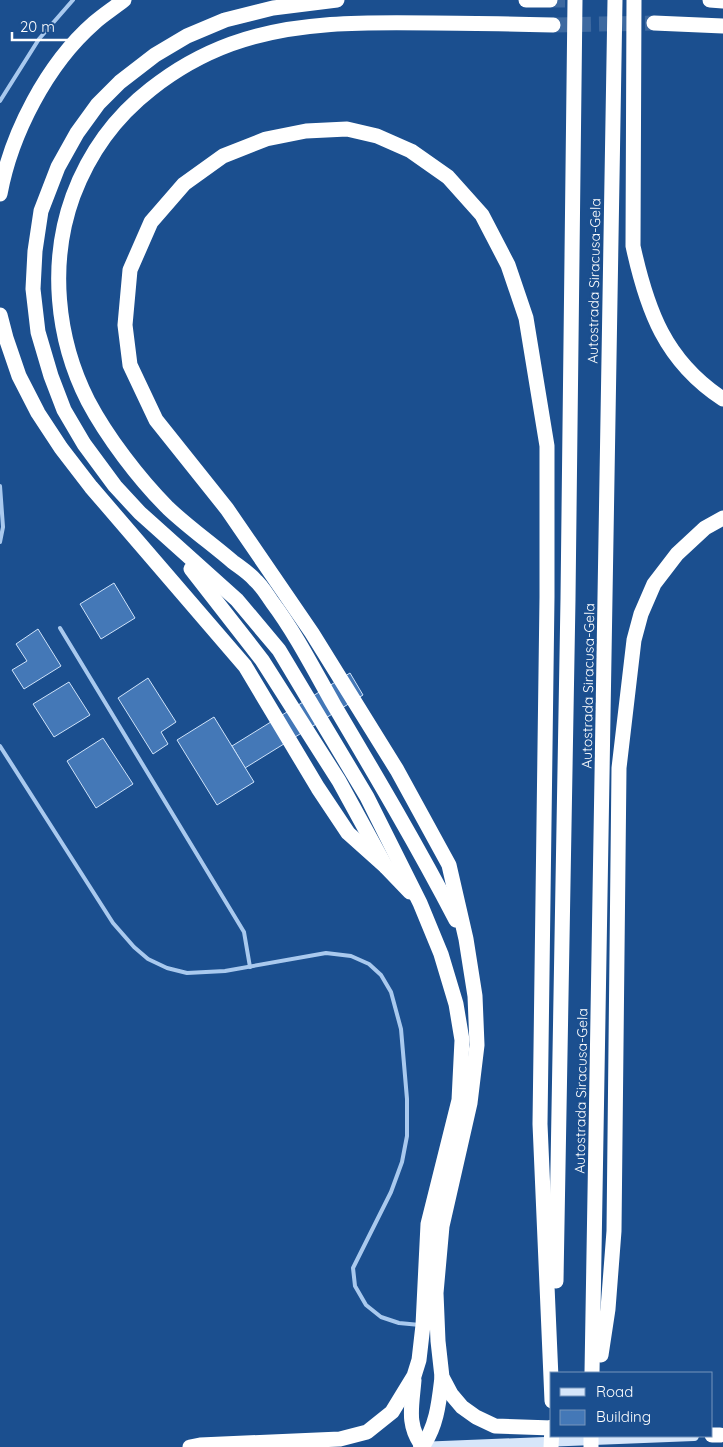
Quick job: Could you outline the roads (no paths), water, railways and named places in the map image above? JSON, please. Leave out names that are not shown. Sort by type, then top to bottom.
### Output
[{"type":"highway","points":[[0,194],[4,170],[16,135],[46,82],[80,37],[93,24],[124,0]]},
{"type":"highway","points":[[337,0],[273,8],[225,20],[187,36],[155,55],[120,82],[98,104],[77,134],[58,167],[42,211],[35,251],[33,289],[38,332],[51,376],[64,410],[84,444],[115,486],[140,513],[237,600],[279,650],[367,796],[420,903],[442,954],[456,1004],[462,1040],[459,1100],[428,1224],[423,1325],[419,1360],[414,1376],[411,1423],[414,1434],[423,1447],[431,1433],[437,1416],[442,1377],[436,1293],[442,1226],[470,1103],[477,1045],[475,996],[466,939],[449,865],[397,770],[312,633],[228,509],[156,420],[130,365],[125,325],[130,270],[151,222],[184,184],[223,156],[266,139],[306,131],[347,129],[377,136],[411,150],[448,177],[482,215],[508,265],[526,318],[547,446],[547,597],[540,1124],[551,1372]]},
{"type":"highway","points":[[526,0],[550,0]]},
{"type":"highway","name":"Autostrada Siracusa-Gela","points":[[553,1372],[568,598],[575,0]]},
{"type":"highway","name":"Autostrada Siracusa-Gela","points":[[592,1372],[615,0]]},
{"type":"highway","points":[[634,0],[634,254],[652,314],[665,340],[685,366],[706,388],[723,399]]},
{"type":"highway","points":[[710,0],[723,0]]},
{"type":"highway","points":[[466,939],[432,875],[287,622],[256,580],[168,508],[105,431],[87,399],[74,368],[62,327],[58,288],[60,253],[66,217],[77,185],[102,140],[116,120],[137,100],[169,75],[198,58],[242,41],[278,32],[321,26],[384,22],[553,24]]},
{"type":"highway","points":[[654,23],[723,26]]},
{"type":"highway","points":[[0,315],[19,376],[38,413],[61,448],[91,487],[245,666],[318,788],[348,833],[386,867],[420,903]]},
{"type":"highway","points":[[598,1372],[608,1309],[614,1231],[619,768],[634,640],[640,614],[654,584],[678,554],[705,528],[723,518]]},
{"type":"highway","points":[[167,538],[262,660],[339,781],[386,867]]},
{"type":"highway","points":[[190,1447],[340,1438],[367,1432],[392,1412],[414,1376]]},
{"type":"highway","points":[[442,1377],[451,1394],[476,1417],[495,1426],[550,1428]]},
{"type":"main road","points":[[417,1447],[669,1437]]},
{"type":"lane","points":[[0,101],[39,39],[72,0]]},
{"type":"lane","points":[[0,486],[3,527],[0,542]]},
{"type":"lane","points":[[60,628],[244,932],[250,967]]},
{"type":"lane","points":[[0,746],[113,923],[134,947],[148,959],[167,968],[187,973],[225,971],[326,953],[351,956],[369,964],[381,974],[391,992],[401,1029],[407,1099],[407,1136],[402,1162],[391,1192],[353,1268],[355,1286],[366,1306],[381,1317],[399,1322],[423,1325]]},
{"type":"tunnel","points":[[550,0],[566,0]]},
{"type":"tunnel","points":[[553,25],[654,23]]}]
